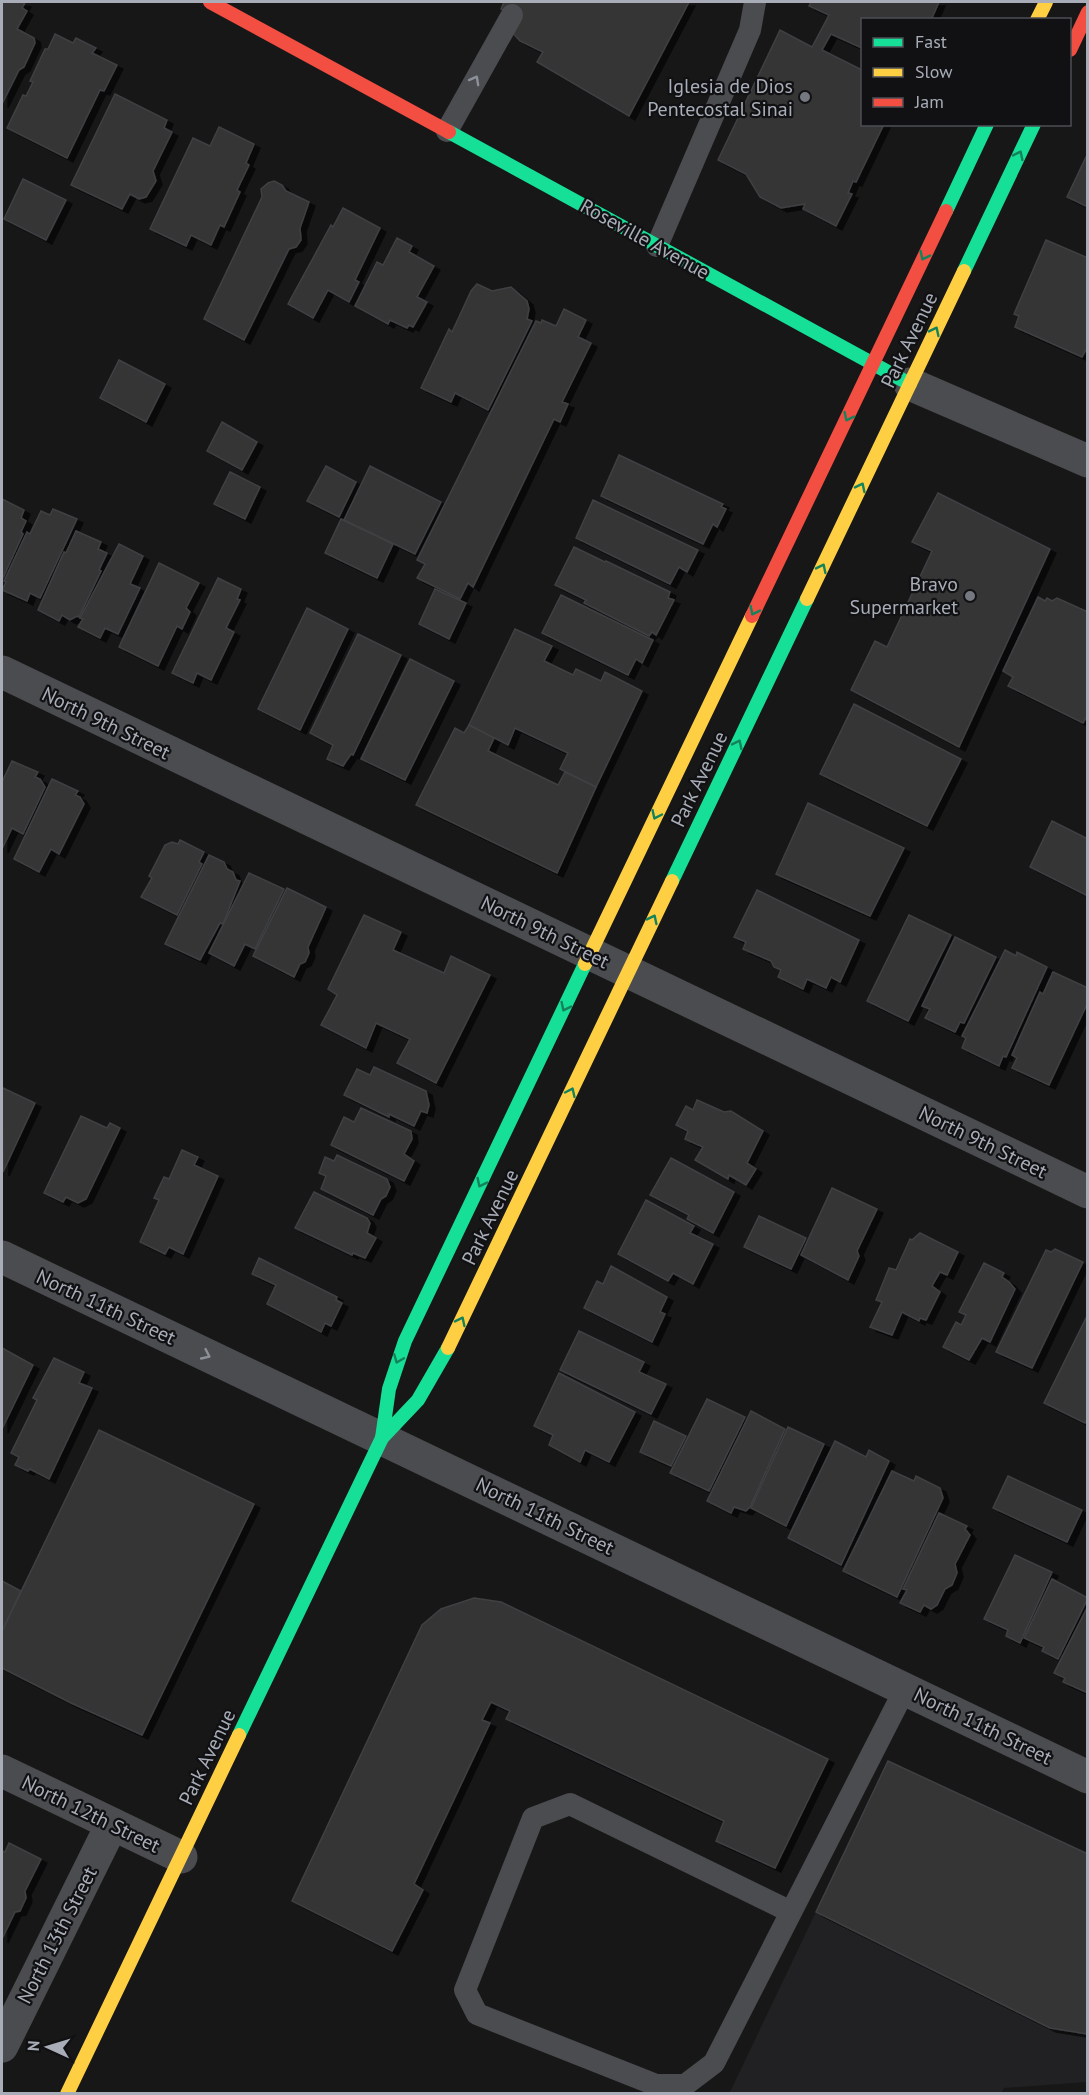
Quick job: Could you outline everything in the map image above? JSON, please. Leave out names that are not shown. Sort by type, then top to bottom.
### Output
[{"type":"main road","name":"Roseville Avenue","points":[[210,2],[910,384]]},
{"type":"main road","points":[[1038,18],[1046,2]]},
{"type":"main road","points":[[1071,48],[1088,12]]},
{"type":"main road","name":"Park Avenue","points":[[382,1438],[388,1390],[405,1341],[986,126]]},
{"type":"main road","name":"Park Avenue","points":[[68,2094],[382,1438],[418,1400],[443,1359],[1033,126]]},
{"type":"street","name":"Roseville Avenue","points":[[910,384],[1088,461]]},
{"type":"street","name":"North 9th Street","points":[[2,672],[1088,1192]]},
{"type":"street","name":"North 11th Street","points":[[2,1257],[1088,1777]]},
{"type":"street","name":"North 12th Street","points":[[2,1771],[181,1857]]},
{"type":"street","name":"North 13th Street","points":[[2,2046],[112,1824]]},
{"type":"lane","points":[[657,246],[750,30],[755,2]]},
{"type":"lane","points":[[447,131],[512,15]]},
{"type":"lane","points":[[791,1912],[570,1804],[533,1818],[465,1990],[477,2014],[656,2085],[685,2085],[714,2063],[905,1689]]},
{"type":"shaded area","points":[[888,1761],[1087,1856],[1087,2082],[1004,2088],[1001,2094],[729,2094]]},
{"type":"building","points":[[2,2],[25,3],[22,8],[27,11],[17,29],[34,38],[35,43],[2,104]]},
{"type":"building","points":[[504,2],[689,2],[629,116],[537,62],[543,52],[520,41],[510,30],[516,17],[501,9]]},
{"type":"building","name":"Iglesia de Dios Pentecostal Sinai","points":[[811,2],[939,2],[932,18],[861,18],[861,48],[831,34],[822,50],[861,70],[861,126],[883,126],[856,182],[853,181],[848,193],[852,194],[836,226],[803,209],[805,204],[781,208],[760,197],[746,174],[718,160],[780,30],[812,47],[829,15],[809,6]]},
{"type":"building","points":[[55,34],[73,43],[76,38],[96,48],[92,53],[117,65],[104,91],[100,90],[67,158],[7,128],[23,95],[26,96],[33,82],[30,81]]},
{"type":"building","points":[[115,94],[167,120],[164,128],[172,132],[153,171],[156,181],[146,197],[139,199],[130,194],[122,209],[71,185]]},
{"type":"building","points":[[219,127],[254,144],[246,163],[249,165],[224,227],[220,225],[211,245],[191,235],[186,246],[150,229],[193,138],[210,146]]},
{"type":"building","points":[[1088,157],[1088,207],[1067,197]]},
{"type":"building","points":[[23,179],[66,200],[46,240],[4,219]]},
{"type":"building","points":[[274,181],[282,185],[286,191],[309,202],[300,228],[301,240],[296,247],[289,249],[244,340],[204,319],[262,197],[261,189]]},
{"type":"building","points":[[343,208],[380,228],[355,280],[359,282],[349,302],[328,290],[313,318],[288,304],[331,225],[333,227]]},
{"type":"building","points":[[397,238],[412,246],[409,252],[434,266],[417,297],[427,302],[413,327],[409,325],[407,328],[390,320],[388,324],[355,306],[377,262],[383,265]]},
{"type":"building","points":[[1046,240],[1088,258],[1088,346],[1082,357],[1015,327],[1019,316],[1014,314]]},
{"type":"building","points":[[477,284],[492,291],[511,287],[527,301],[529,309],[527,319],[532,321],[488,410],[455,393],[451,402],[421,388],[449,329],[452,332],[471,291]]},
{"type":"building","points":[[564,309],[586,320],[578,337],[591,343],[562,402],[568,404],[560,422],[554,419],[473,587],[468,583],[460,599],[417,578],[425,564],[417,560],[536,321],[541,323],[542,320],[556,326]]},
{"type":"building","points":[[119,360],[165,384],[146,422],[100,398]]},
{"type":"building","points":[[222,422],[257,442],[242,470],[207,451]]},
{"type":"building","points":[[619,455],[723,504],[721,507],[726,509],[717,527],[713,524],[703,544],[601,496]]},
{"type":"building","points":[[326,466],[356,482],[339,517],[307,501]]},
{"type":"building","points":[[370,466],[441,502],[415,554],[344,520]]},
{"type":"building","points":[[230,472],[260,487],[245,519],[214,504]]},
{"type":"building","name":"Bravo Supermarket","points":[[938,493],[1050,549],[959,747],[851,690],[875,641],[887,647],[932,551],[912,542]]},
{"type":"building","points":[[2,499],[24,510],[21,518],[26,521],[21,532],[23,534],[2,580]]},
{"type":"building","points":[[593,500],[698,550],[687,572],[679,567],[670,584],[576,538]]},
{"type":"building","points":[[53,509],[77,519],[40,598],[30,593],[27,601],[2,590],[27,532],[30,534],[41,511],[50,515]]},
{"type":"building","points":[[341,519],[393,544],[377,578],[325,553]]},
{"type":"building","points":[[76,531],[101,542],[98,549],[107,553],[79,617],[70,620],[62,615],[59,621],[38,610]]},
{"type":"building","points":[[119,544],[143,556],[130,584],[140,588],[118,634],[105,628],[100,638],[78,627],[83,619],[80,618]]},
{"type":"building","points":[[574,547],[670,592],[668,598],[674,600],[656,635],[652,632],[649,636],[584,603],[586,600],[555,585]]},
{"type":"building","points":[[159,563],[199,583],[186,608],[190,612],[182,629],[177,626],[158,666],[119,647]]},
{"type":"building","points":[[218,578],[241,589],[237,599],[240,600],[226,628],[234,632],[211,680],[197,673],[193,683],[172,673]]},
{"type":"building","points":[[435,589],[466,603],[449,639],[419,624]]},
{"type":"building","points":[[561,595],[653,640],[642,663],[636,659],[628,675],[542,633]]},
{"type":"building","points":[[1038,597],[1045,601],[1047,598],[1052,601],[1057,598],[1088,612],[1088,714],[1083,723],[1008,686],[1013,677],[1003,671]]},
{"type":"building","points":[[307,608],[348,629],[300,730],[258,709]]},
{"type":"building","points":[[515,629],[552,646],[544,661],[573,675],[576,669],[601,681],[605,672],[642,691],[596,787],[560,769],[568,753],[515,728],[508,745],[469,725]]},
{"type":"building","points":[[358,634],[401,655],[353,755],[351,754],[343,766],[327,759],[333,745],[310,733]]},
{"type":"building","points":[[410,659],[454,681],[405,780],[361,759]]},
{"type":"building","points":[[854,704],[961,759],[927,826],[820,774]]},
{"type":"building","points":[[469,725],[494,738],[488,751],[558,785],[565,772],[596,787],[557,873],[416,805],[455,728],[464,733]]},
{"type":"building","points":[[12,761],[38,772],[35,777],[40,779],[45,787],[23,834],[12,828],[2,849],[2,782]]},
{"type":"building","points":[[52,779],[78,791],[75,795],[80,797],[84,804],[59,854],[51,849],[39,872],[14,859]]},
{"type":"building","points":[[808,803],[904,848],[870,916],[776,874]]},
{"type":"building","points":[[1052,821],[1088,839],[1088,896],[1030,867]]},
{"type":"building","points":[[180,840],[204,852],[199,862],[202,864],[177,915],[141,897],[152,878],[149,876],[165,845],[172,842],[178,844]]},
{"type":"building","points":[[209,855],[224,862],[227,869],[233,872],[236,880],[240,881],[223,924],[220,923],[200,960],[165,944]]},
{"type":"building","points":[[249,873],[284,889],[255,949],[245,944],[234,966],[209,953]]},
{"type":"building","points":[[287,888],[326,907],[308,947],[309,953],[305,962],[300,964],[294,977],[253,956]]},
{"type":"building","points":[[757,890],[859,940],[840,982],[831,977],[826,988],[807,979],[803,989],[778,977],[781,970],[774,967],[771,961],[743,949],[746,942],[734,937]]},
{"type":"building","points":[[364,915],[401,932],[393,950],[444,973],[451,956],[490,975],[436,1083],[397,1063],[410,1039],[376,1023],[366,1048],[321,1025],[337,995],[328,989]]},
{"type":"building","points":[[909,915],[951,935],[908,1021],[867,1001]]},
{"type":"building","points":[[955,937],[996,957],[964,1023],[960,1022],[955,1032],[925,1018],[930,1009],[922,1006]]},
{"type":"building","points":[[1005,950],[1016,956],[1017,952],[1047,967],[1006,1057],[1003,1056],[999,1066],[962,1048],[966,1038],[962,1036]]},
{"type":"building","points":[[1053,972],[1088,988],[1088,1002],[1049,1085],[1012,1068],[1017,1058],[1012,1055],[1040,992],[1043,994]]},
{"type":"building","points":[[374,1067],[426,1091],[429,1105],[427,1113],[421,1111],[414,1126],[389,1114],[389,1117],[344,1095],[357,1069],[370,1075]]},
{"type":"building","points":[[3,1088],[35,1103],[3,1172],[2,1091]]},
{"type":"building","points":[[697,1100],[724,1112],[731,1111],[763,1131],[747,1163],[756,1169],[746,1185],[729,1175],[728,1179],[695,1160],[703,1147],[685,1139],[688,1131],[676,1125],[686,1106],[693,1110]]},
{"type":"building","points":[[361,1108],[411,1131],[412,1139],[404,1154],[414,1161],[404,1181],[331,1145],[344,1117],[354,1122]]},
{"type":"building","points":[[81,1116],[107,1128],[110,1123],[120,1128],[86,1199],[78,1203],[66,1197],[63,1202],[44,1193]]},
{"type":"building","points":[[182,1150],[198,1157],[194,1165],[218,1176],[183,1254],[169,1247],[165,1254],[140,1242],[159,1200],[154,1198],[164,1177],[169,1179]]},
{"type":"building","points":[[337,1155],[387,1179],[390,1187],[373,1215],[321,1189],[326,1176],[319,1173],[325,1157],[334,1161]]},
{"type":"building","points":[[671,1158],[734,1192],[713,1233],[687,1219],[689,1215],[650,1195]]},
{"type":"building","points":[[832,1188],[877,1209],[857,1251],[859,1256],[848,1280],[801,1255]]},
{"type":"building","points":[[314,1192],[367,1218],[370,1223],[367,1233],[376,1238],[365,1258],[353,1253],[352,1255],[295,1228]]},
{"type":"building","points":[[646,1200],[694,1226],[690,1233],[713,1244],[693,1284],[673,1273],[668,1281],[618,1254]]},
{"type":"building","points":[[759,1216],[806,1238],[791,1269],[744,1247]]},
{"type":"building","points":[[920,1233],[958,1252],[947,1275],[940,1272],[932,1286],[940,1292],[926,1320],[920,1318],[919,1321],[902,1312],[892,1335],[870,1327],[882,1302],[876,1300],[889,1268],[896,1270],[910,1239],[912,1240]]},
{"type":"building","points":[[1055,1249],[1083,1262],[1032,1368],[996,1352],[1046,1250],[1051,1252]]},
{"type":"building","points":[[259,1258],[337,1297],[336,1300],[342,1303],[331,1326],[325,1323],[321,1332],[267,1304],[276,1285],[252,1274]]},
{"type":"building","points":[[984,1263],[1004,1273],[1002,1277],[1015,1289],[990,1342],[982,1338],[969,1360],[943,1347],[956,1322],[961,1325],[966,1315],[959,1312]]},
{"type":"building","points":[[611,1266],[667,1297],[660,1312],[665,1314],[652,1342],[584,1308],[597,1281],[603,1284]]},
{"type":"building","points":[[1088,1314],[1088,1417],[1085,1423],[1044,1403]]},
{"type":"building","points":[[579,1331],[644,1362],[639,1372],[666,1384],[651,1414],[560,1370]]},
{"type":"building","points":[[2,1348],[33,1365],[2,1429]]},
{"type":"building","points":[[54,1358],[84,1372],[79,1383],[92,1388],[49,1479],[30,1469],[28,1471],[15,1465],[19,1457],[11,1453],[37,1400],[33,1398]]},
{"type":"building","points":[[559,1373],[635,1412],[609,1462],[585,1450],[580,1462],[549,1445],[553,1435],[534,1426]]},
{"type":"building","points":[[707,1399],[745,1417],[709,1491],[670,1473]]},
{"type":"building","points":[[751,1411],[785,1429],[750,1507],[746,1511],[734,1507],[731,1513],[707,1501]]},
{"type":"building","points":[[654,1421],[686,1436],[671,1466],[640,1452]]},
{"type":"building","points":[[788,1427],[824,1444],[786,1526],[751,1508]]},
{"type":"building","points":[[99,1430],[254,1504],[142,1735],[2,1668],[2,1631]]},
{"type":"building","points":[[835,1441],[866,1457],[869,1450],[889,1461],[841,1565],[788,1538]]},
{"type":"building","points":[[892,1471],[914,1481],[916,1476],[940,1488],[943,1498],[897,1597],[843,1571]]},
{"type":"building","points":[[1008,1476],[1082,1510],[1067,1542],[993,1508]]},
{"type":"building","points":[[939,1513],[967,1526],[965,1529],[970,1535],[955,1564],[957,1573],[952,1585],[945,1589],[937,1605],[931,1609],[924,1605],[920,1612],[900,1603],[907,1590],[903,1589]]},
{"type":"building","points":[[1015,1555],[1052,1572],[1020,1643],[1006,1636],[1008,1630],[984,1619]]},
{"type":"building","points":[[1052,1579],[1088,1598],[1058,1659],[1042,1651],[1044,1647],[1024,1638]]},
{"type":"building","points":[[2,1581],[21,1591],[2,1631]]},
{"type":"building","points":[[474,1598],[501,1602],[828,1759],[775,1868],[716,1841],[724,1821],[506,1719],[510,1711],[491,1702],[482,1720],[490,1723],[414,1884],[423,1890],[392,1951],[292,1901],[422,1625],[441,1609]]},
{"type":"building","points":[[1088,1606],[1088,1693],[1063,1682],[1065,1678],[1054,1673]]},
{"type":"building","points":[[888,1761],[1088,1854],[1088,2034],[1050,2028],[816,1912]]},
{"type":"building","points":[[9,1843],[41,1859],[25,1891],[26,1898],[20,1911],[15,1912],[2,1939],[2,1851],[5,1852]]},
{"type":"traffic: fast","points":[[946,211],[986,126]]},
{"type":"traffic: fast","points":[[964,271],[1033,126]]},
{"type":"traffic: fast","points":[[449,132],[910,384]]},
{"type":"traffic: fast","points":[[672,881],[807,599]]},
{"type":"traffic: fast","points":[[382,1438],[389,1389],[405,1341],[585,964]]},
{"type":"traffic: fast","points":[[239,1735],[382,1438],[418,1400],[448,1348]]},
{"type":"traffic: slow","points":[[1038,18],[1046,2]]},
{"type":"traffic: slow","points":[[807,599],[964,271]]},
{"type":"traffic: slow","points":[[585,964],[752,616]]},
{"type":"traffic: slow","points":[[448,1348],[672,881]]},
{"type":"traffic: slow","points":[[67,2094],[239,1735]]},
{"type":"traffic: jam","points":[[210,2],[449,132]]},
{"type":"traffic: jam","points":[[1071,48],[1088,12]]},
{"type":"traffic: jam","points":[[752,616],[946,211]]},
{"type":"place","name":"Iglesia de Dios Pentecostal Sinai","points":[[805,97]]},
{"type":"place","name":"Bravo Supermarket","points":[[970,596]]}]
